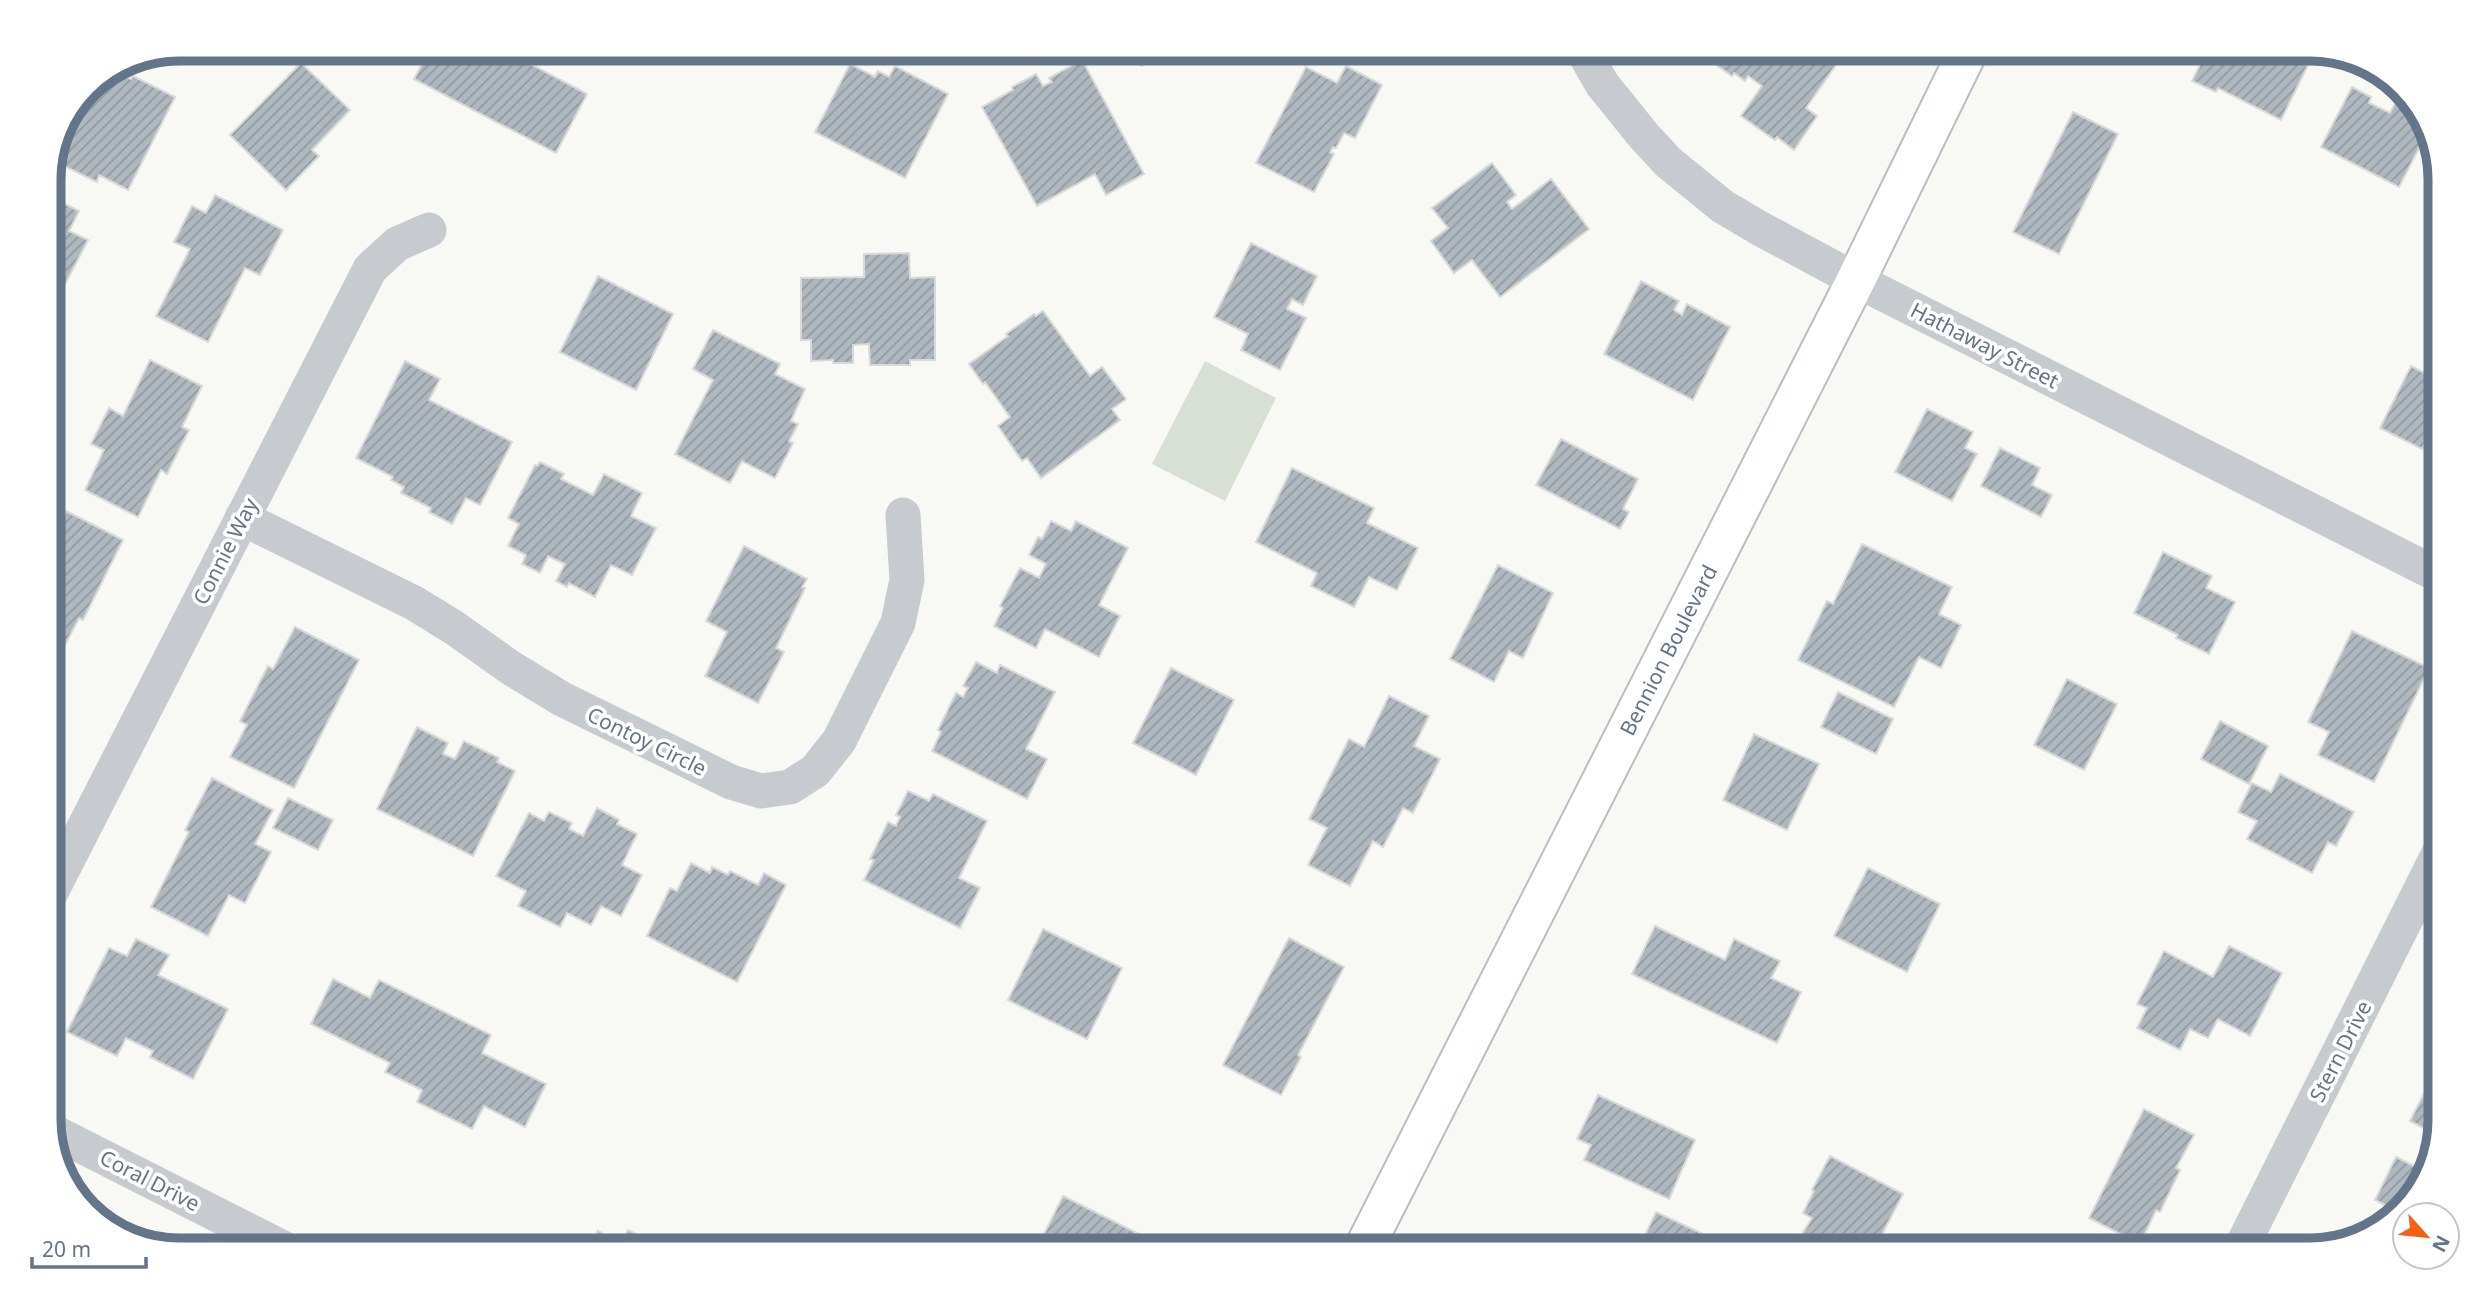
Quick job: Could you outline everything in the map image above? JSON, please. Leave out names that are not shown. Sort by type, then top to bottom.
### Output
[{"type":"street","name":"Hathaway Street","points":[[1589,61],[1622,111],[1668,162],[1695,186],[1759,228],[1856,280],[2427,570]]},
{"type":"street","name":"Bennion Boulevard","points":[[1369,1238],[1856,280],[1963,61]]},
{"type":"street","name":"Connie Way","points":[[62,871],[370,269],[397,244],[429,230]]},
{"type":"street","name":"Contoy Circle","points":[[242,518],[414,603],[562,699],[731,782],[761,791],[790,787],[815,771],[839,741],[898,623],[907,580],[903,515]]},
{"type":"street","name":"Stern Drive","points":[[2246,1238],[2428,875]]},
{"type":"street","name":"Coral Drive","points":[[63,1137],[263,1238]]},
{"type":"shaded area","points":[[1205,361],[1276,398],[1225,501],[1152,464]]},
{"type":"building","points":[[424,61],[525,61],[587,94],[556,153],[414,79]]},
{"type":"building","points":[[1083,61],[1144,174],[1106,195],[1095,174],[1037,206],[982,107],[1036,74],[1043,86],[1052,82],[1049,78]]},
{"type":"building","points":[[1132,61],[1145,61],[1142,66]]},
{"type":"building","points":[[1839,61],[1806,108],[1817,116],[1794,150],[1741,116],[1762,86],[1748,76],[1745,81],[1734,73],[1732,76],[1712,62]]},
{"type":"building","points":[[2202,61],[2300,61],[2308,65],[2281,120],[2218,88],[2216,92],[2192,81]]},
{"type":"building","points":[[301,63],[350,110],[312,150],[319,156],[286,190],[230,135]]},
{"type":"building","points":[[850,64],[875,77],[878,71],[889,77],[895,66],[948,94],[905,178],[815,132]]},
{"type":"building","points":[[1346,66],[1382,85],[1355,138],[1344,133],[1336,148],[1333,147],[1330,152],[1334,154],[1314,192],[1256,163],[1306,67],[1337,83]]},
{"type":"building","points":[[124,75],[131,79],[133,76],[175,97],[128,190],[99,175],[97,182],[63,165],[65,148],[73,127],[101,90]]},
{"type":"building","points":[[2352,87],[2371,97],[2369,103],[2390,113],[2397,99],[2416,127],[2423,147],[2420,146],[2399,187],[2321,147]]},
{"type":"building","points":[[2073,112],[2118,134],[2059,254],[2013,232]]},
{"type":"building","points":[[1492,163],[1516,195],[1507,202],[1512,209],[1551,179],[1589,229],[1500,297],[1472,260],[1454,273],[1431,241],[1448,228],[1432,208]]},
{"type":"building","points":[[215,195],[283,230],[260,275],[245,268],[208,342],[156,316],[190,249],[174,242],[192,206],[206,213]]},
{"type":"building","points":[[62,202],[79,211],[69,231],[88,240],[62,290]]},
{"type":"building","points":[[1251,243],[1317,276],[1303,305],[1292,299],[1287,309],[1306,318],[1280,370],[1241,350],[1248,334],[1214,317]]},
{"type":"building","points":[[909,253],[910,278],[935,277],[935,360],[910,360],[910,365],[870,365],[869,344],[853,345],[853,363],[811,361],[811,340],[801,340],[801,278],[864,277],[864,254]]},
{"type":"building","points":[[598,276],[673,314],[636,390],[560,352]]},
{"type":"building","points":[[1641,281],[1679,301],[1674,310],[1682,315],[1687,304],[1730,327],[1693,400],[1604,354]]},
{"type":"building","points":[[1043,311],[1090,376],[1102,367],[1126,399],[1112,409],[1120,420],[1041,478],[1027,458],[1022,461],[998,426],[1010,417],[969,364],[1008,336],[1006,334],[1034,314],[1036,316]]},
{"type":"building","points":[[713,330],[780,364],[775,374],[805,389],[791,421],[798,424],[789,441],[793,443],[775,478],[742,461],[730,483],[675,454],[713,380],[693,369]]},
{"type":"building","points":[[150,360],[202,386],[182,427],[189,430],[167,474],[161,470],[138,517],[85,490],[104,450],[91,444],[109,408],[123,416]]},
{"type":"building","points":[[405,361],[440,379],[429,400],[512,442],[480,505],[466,498],[452,524],[429,512],[431,508],[401,493],[404,487],[391,480],[393,477],[356,458]]},
{"type":"building","points":[[2411,366],[2427,374],[2427,439],[2422,449],[2380,428]]},
{"type":"building","points":[[1927,409],[1973,432],[1965,448],[1977,454],[1952,501],[1895,472]]},
{"type":"building","points":[[1561,439],[1638,479],[1623,509],[1629,512],[1620,529],[1536,485]]},
{"type":"building","points":[[2000,448],[2040,468],[2032,485],[2052,495],[2041,517],[1981,486]]},
{"type":"building","points":[[540,462],[564,474],[561,479],[593,495],[604,474],[642,493],[631,516],[656,528],[632,575],[611,565],[595,597],[569,583],[567,587],[556,581],[565,564],[548,556],[540,573],[522,564],[526,555],[508,546],[519,524],[508,518],[535,465]]},
{"type":"building","points":[[1292,468],[1374,508],[1367,523],[1418,548],[1397,590],[1369,577],[1354,607],[1311,586],[1317,573],[1256,542]]},
{"type":"building","points":[[66,511],[123,540],[83,620],[79,618],[62,651],[62,519]]},
{"type":"building","points":[[1051,521],[1071,531],[1076,521],[1128,548],[1099,605],[1120,616],[1099,657],[1045,629],[1036,648],[994,626],[1003,608],[1000,606],[1020,568],[1039,578],[1046,564],[1029,555],[1038,537],[1042,539]]},
{"type":"building","points":[[1862,544],[1952,587],[1939,614],[1961,625],[1941,668],[1919,657],[1894,707],[1798,660],[1827,601],[1833,604]]},
{"type":"building","points":[[744,546],[807,579],[776,648],[784,652],[758,703],[705,676],[727,632],[706,621]]},
{"type":"building","points":[[2163,552],[2212,576],[2206,588],[2235,602],[2209,654],[2134,613]]},
{"type":"building","points":[[1498,565],[1553,593],[1523,658],[1509,651],[1494,682],[1450,659]]},
{"type":"building","points":[[295,627],[359,660],[294,788],[230,757],[247,725],[240,721],[268,666],[273,669]]},
{"type":"building","points":[[2352,631],[2428,667],[2374,782],[2318,755],[2329,732],[2308,722]]},
{"type":"building","points":[[976,662],[997,673],[1000,665],[1055,692],[1026,749],[1047,759],[1027,799],[932,751],[941,732],[938,730],[956,693],[963,697],[968,688],[963,686]]},
{"type":"building","points":[[1171,668],[1234,700],[1196,775],[1133,743]]},
{"type":"building","points":[[2067,679],[2117,704],[2084,770],[2034,745]]},
{"type":"building","points":[[1838,692],[1893,719],[1876,754],[1821,727]]},
{"type":"building","points":[[1389,696],[1429,716],[1414,746],[1440,759],[1413,813],[1403,808],[1383,847],[1373,841],[1350,886],[1308,865],[1327,828],[1309,819],[1349,739],[1364,747]]},
{"type":"building","points":[[2220,721],[2268,746],[2249,784],[2201,759]]},
{"type":"building","points":[[417,727],[448,743],[443,754],[455,759],[464,741],[499,758],[497,762],[515,771],[473,856],[377,809]]},
{"type":"building","points":[[1754,734],[1819,764],[1787,830],[1723,800]]},
{"type":"building","points":[[2280,774],[2354,812],[2336,846],[2328,842],[2312,873],[2247,839],[2257,821],[2238,812],[2252,783],[2271,792]]},
{"type":"building","points":[[212,778],[273,810],[255,844],[271,852],[245,903],[229,895],[208,936],[151,907],[189,832],[185,830]]},
{"type":"building","points":[[908,791],[929,801],[933,794],[987,821],[959,878],[980,888],[960,928],[864,880],[874,860],[870,859],[888,822],[896,826],[900,817],[896,815]]},
{"type":"building","points":[[288,798],[333,820],[318,850],[273,828]]},
{"type":"building","points":[[597,808],[619,820],[617,824],[637,834],[622,865],[642,875],[621,916],[601,906],[591,925],[567,913],[560,927],[518,906],[526,891],[496,876],[529,813],[544,821],[549,812],[572,823],[569,829],[583,836]]},
{"type":"building","points":[[691,863],[710,873],[712,867],[728,875],[730,871],[758,885],[764,873],[786,885],[737,982],[647,936],[670,888],[677,891]]},
{"type":"building","points":[[1868,868],[1940,904],[1907,972],[1834,936]]},
{"type":"building","points":[[1655,926],[1725,960],[1734,939],[1780,961],[1771,978],[1801,992],[1777,1043],[1632,974]]},
{"type":"building","points":[[1043,929],[1122,968],[1087,1039],[1008,1000]]},
{"type":"building","points":[[1289,938],[1344,967],[1298,1055],[1301,1057],[1281,1095],[1223,1065]]},
{"type":"building","points":[[136,939],[169,955],[158,975],[228,1009],[193,1079],[150,1057],[153,1051],[126,1038],[117,1056],[67,1032],[109,948],[127,956]]},
{"type":"building","points":[[2229,946],[2282,973],[2250,1036],[2218,1019],[2208,1038],[2190,1029],[2180,1050],[2137,1028],[2147,1008],[2137,1004],[2164,951],[2213,977]]},
{"type":"building","points":[[333,979],[370,998],[379,980],[491,1035],[482,1053],[546,1084],[525,1127],[484,1106],[472,1129],[417,1102],[422,1090],[385,1072],[390,1063],[311,1024]]},
{"type":"building","points":[[2428,1086],[2427,1130],[2410,1121]]},
{"type":"building","points":[[1598,1095],[1695,1140],[1669,1199],[1584,1160],[1591,1145],[1577,1139]]},
{"type":"building","points":[[2144,1109],[2194,1135],[2176,1168],[2180,1170],[2160,1212],[2156,1210],[2143,1238],[2128,1238],[2089,1218]]},
{"type":"building","points":[[1830,1156],[1903,1194],[1880,1238],[1800,1238],[1812,1218],[1803,1213],[1814,1191],[1812,1190]]},
{"type":"building","points":[[2396,1157],[2418,1168],[2399,1198],[2391,1201],[2390,1207],[2375,1200]]},
{"type":"building","points":[[1063,1196],[1147,1238],[1042,1238]]},
{"type":"building","points":[[1656,1212],[1703,1234],[1701,1238],[1644,1238]]},
{"type":"building","points":[[628,1230],[644,1238],[624,1238]]},
{"type":"building","points":[[598,1231],[610,1238],[594,1238]]}]
